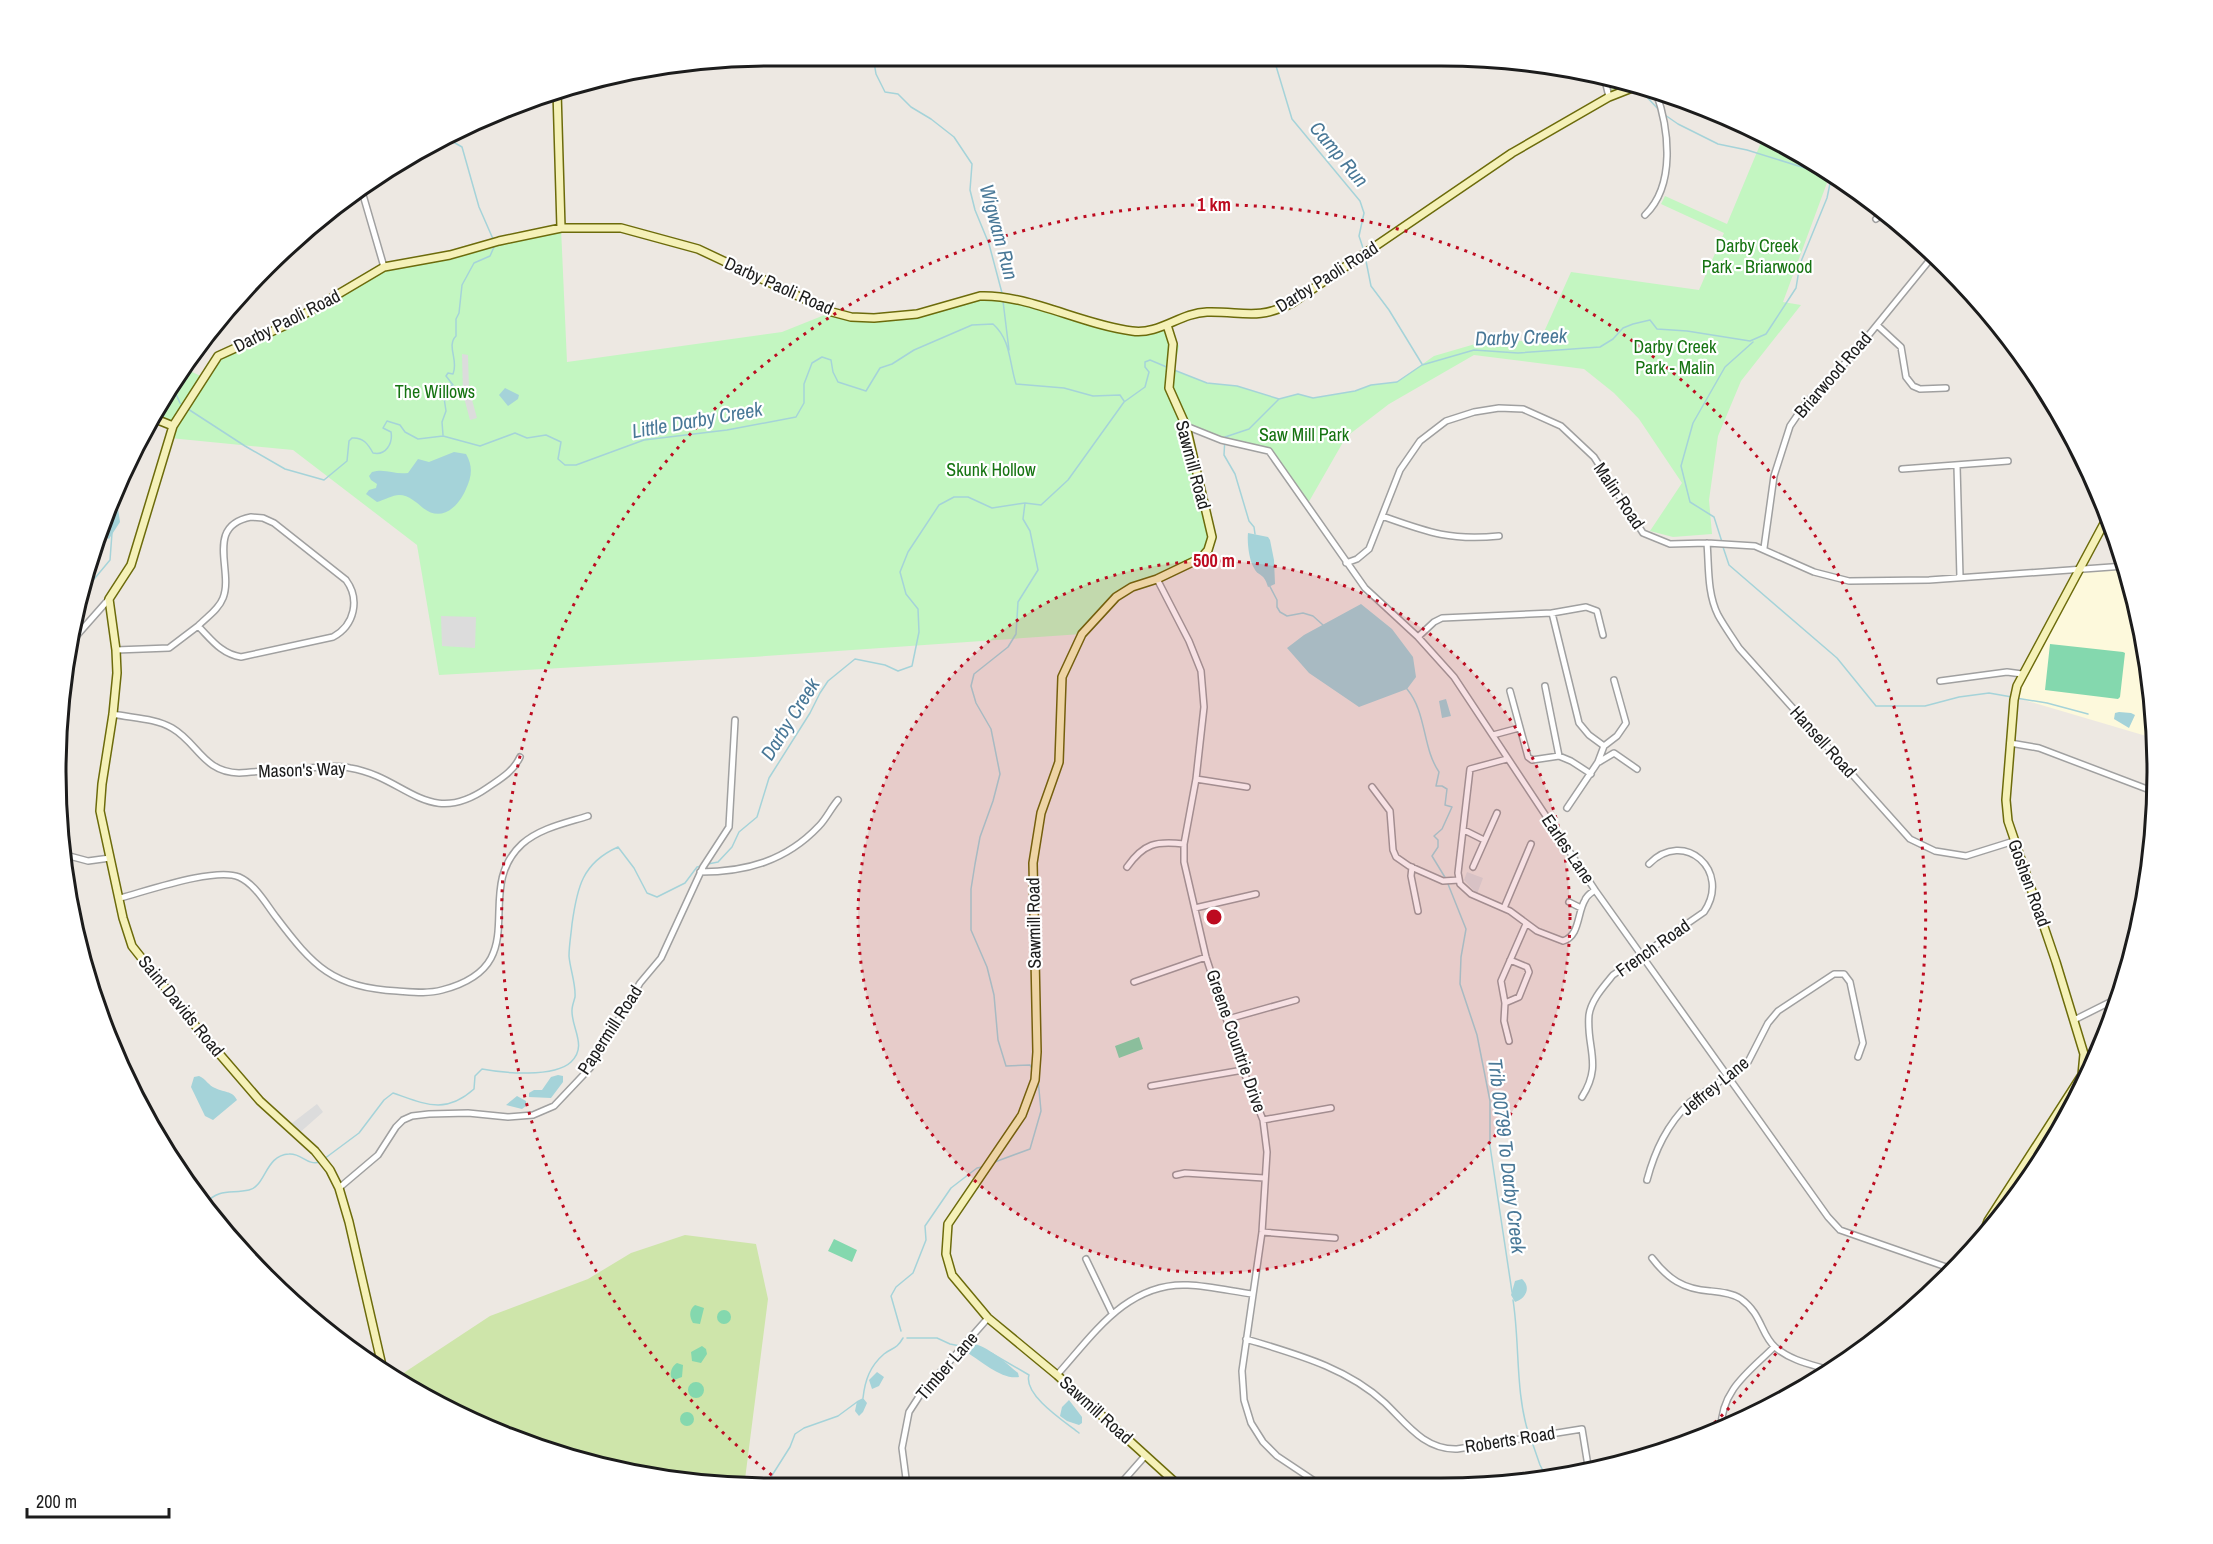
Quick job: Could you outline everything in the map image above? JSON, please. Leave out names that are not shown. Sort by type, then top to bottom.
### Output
[{"type":"street","points":[[1606,86],[1609,97]]},
{"type":"street","name":"Darby Paoli Road","points":[[109,599],[131,565],[173,426],[218,356],[286,325],[384,267],[450,255],[499,240],[561,228],[621,228],[698,249],[832,312],[851,317],[874,318],[917,314],[980,296],[990,296],[1010,298],[1080,320],[1144,332],[1196,313],[1262,314],[1276,311],[1292,303],[1485,171],[1609,97],[1626,90]]},
{"type":"street","points":[[556,100],[561,228]]},
{"type":"street","points":[[1645,215],[1651,209],[1657,196],[1668,163],[1658,100]]},
{"type":"street","points":[[364,197],[384,267]]},
{"type":"street","name":"Briarwood Road","points":[[1764,548],[1774,476],[1790,426],[1805,404],[1850,358],[1928,262]]},
{"type":"street","name":"Sawmill Road","points":[[1167,325],[1172,339],[1173,352],[1169,388],[1186,426],[1212,537],[1208,550],[1201,558],[1157,579],[1132,587],[1116,597],[1082,634],[1062,677],[1059,762],[1041,813],[1033,863],[1037,1052],[1035,1080],[1022,1115],[948,1224],[946,1254],[952,1275],[988,1318],[1057,1375],[1170,1478]]},
{"type":"street","points":[[1877,325],[1901,347],[1906,377],[1913,386],[1920,389],[1946,388]]},
{"type":"street","name":"Malin Road","points":[[1346,563],[1366,553],[1373,542],[1400,470],[1420,441],[1446,422],[1474,412],[1499,408],[1523,409],[1561,426],[1594,457],[1643,533],[1670,544],[1745,544],[1764,548],[1814,572],[1849,581],[1929,580],[2116,567]]},
{"type":"street","points":[[160,421],[173,426]]},
{"type":"street","name":"Earles Lane","points":[[1186,426],[1221,440],[1264,448],[1269,451],[1365,588],[1418,637],[1454,677],[1595,890],[1813,1197],[1840,1230],[1944,1266]]},
{"type":"street","points":[[1902,469],[2008,461]]},
{"type":"street","points":[[1957,466],[1960,577]]},
{"type":"street","points":[[1382,516],[1432,534],[1449,537],[1499,536]]},
{"type":"street","points":[[116,650],[165,649],[176,645],[198,626],[218,606],[225,594],[222,550],[228,533],[240,521],[251,517],[262,518],[274,523],[346,580],[353,596],[354,607],[351,618],[336,635],[250,656],[225,653],[198,626]]},
{"type":"street","name":"Goshen Road","points":[[2084,1061],[2074,1020],[2038,907],[2013,841],[2006,800],[2014,698],[2022,674],[2103,526]]},
{"type":"street","name":"Hansell Road","points":[[1707,543],[1710,589],[1714,605],[1738,648],[1910,839],[1935,850],[1966,856],[2013,841]]},
{"type":"street","name":"Greene Countrie Drive","points":[[1157,579],[1189,641],[1201,671],[1204,707],[1196,779],[1184,844],[1184,862],[1206,957],[1243,1070],[1263,1120],[1267,1152],[1262,1232],[1251,1294],[1242,1371],[1246,1410],[1251,1423],[1269,1449],[1310,1478]]},
{"type":"street","points":[[81,631],[109,599]]},
{"type":"street","name":"Saint Davids Road","points":[[109,599],[116,650],[116,682],[100,811],[123,918],[132,946],[198,1029],[260,1101],[315,1151],[330,1170],[339,1188],[349,1223],[381,1359]]},
{"type":"street","points":[[1418,637],[1434,622],[1442,618],[1552,613],[1586,607],[1595,609],[1603,635]]},
{"type":"street","points":[[1552,613],[1579,723],[1589,735],[1604,746]]},
{"type":"street","points":[[1940,681],[2007,672],[2022,674]]},
{"type":"street","points":[[1567,808],[1591,774],[1604,746],[1617,736],[1626,723],[1614,680]]},
{"type":"street","points":[[1545,686],[1559,756]]},
{"type":"street","points":[[1510,691],[1526,753],[1532,760],[1559,756],[1591,774]]},
{"type":"street","name":"Mason's Way","points":[[113,714],[168,726],[178,732],[208,763],[225,771],[236,773],[348,767],[369,773],[423,799],[441,804],[458,803],[473,797],[512,770],[520,757]]},
{"type":"street","name":"Papermill Road","points":[[339,1188],[378,1155],[403,1120],[412,1116],[468,1113],[508,1117],[533,1115],[554,1106],[590,1068],[640,983],[661,958],[701,870],[729,827],[735,720]]},
{"type":"street","points":[[1493,735],[1519,728]]},
{"type":"street","points":[[2010,743],[2039,748],[2146,789]]},
{"type":"street","points":[[1598,762],[1614,753],[1637,769]]},
{"type":"street","points":[[1507,759],[1470,769],[1459,880],[1462,887],[1471,894],[1513,913],[1537,932],[1565,940],[1575,930],[1586,897],[1595,890]]},
{"type":"street","points":[[1196,779],[1247,787]]},
{"type":"street","points":[[1372,787],[1390,811],[1394,854],[1399,860],[1443,881],[1459,880]]},
{"type":"street","points":[[701,870],[730,872],[759,865],[783,853],[801,842],[820,825],[838,800]]},
{"type":"street","points":[[1473,867],[1497,813]]},
{"type":"street","points":[[120,898],[208,875],[240,877],[255,889],[300,949],[321,969],[339,980],[364,989],[432,992],[451,988],[475,975],[493,957],[499,937],[501,883],[509,861],[517,849],[540,833],[588,816]]},
{"type":"street","points":[[1464,830],[1484,840]]},
{"type":"street","points":[[1127,867],[1140,850],[1149,845],[1162,842],[1184,844]]},
{"type":"street","points":[[1504,908],[1531,844]]},
{"type":"street","name":"French Road","points":[[1582,1097],[1593,1070],[1589,1014],[1594,1001],[1613,975],[1643,957],[1704,912],[1713,895],[1710,872],[1703,861],[1693,854],[1668,851],[1656,856],[1649,864]]},
{"type":"street","points":[[71,857],[88,861],[110,858]]},
{"type":"street","points":[[1413,867],[1411,876],[1418,912]]},
{"type":"street","points":[[1195,908],[1256,894]]},
{"type":"street","points":[[1569,902],[1581,908]]},
{"type":"street","points":[[1509,1041],[1504,1021],[1505,1003],[1501,981],[1526,924]]},
{"type":"street","points":[[1134,982],[1206,957]]},
{"type":"street","points":[[1505,1003],[1519,997],[1529,972],[1527,967],[1510,960]]},
{"type":"street","name":"Jeffrey Lane","points":[[1647,1180],[1658,1146],[1676,1118],[1690,1102],[1752,1057],[1765,1029],[1778,1011],[1834,974],[1844,974],[1850,982],[1863,1043],[1858,1057]]},
{"type":"street","points":[[1228,1019],[1296,1000]]},
{"type":"street","points":[[2074,1020],[2109,1003]]},
{"type":"street","points":[[1151,1086],[1243,1070]]},
{"type":"street","points":[[1263,1120],[1332,1107]]},
{"type":"street","name":"Goshen Road","points":[[1999,1204],[2049,1129]]},
{"type":"street","points":[[1176,1174],[1264,1178]]},
{"type":"street","points":[[1262,1232],[1335,1238]]},
{"type":"street","points":[[1652,1258],[1663,1272],[1677,1283],[1699,1290],[1723,1292],[1740,1298],[1757,1314],[1774,1347],[1800,1362],[1820,1367]]},
{"type":"street","points":[[1086,1259],[1112,1313]]},
{"type":"street","points":[[1057,1375],[1112,1313],[1141,1295],[1167,1286],[1188,1285],[1251,1294]]},
{"type":"street","name":"Timber Lane","points":[[906,1478],[902,1448],[909,1412],[920,1395],[988,1318]]},
{"type":"street","name":"Roberts Road","points":[[1246,1340],[1298,1355],[1335,1369],[1377,1396],[1418,1436],[1442,1447],[1457,1449],[1582,1429],[1587,1462]]},
{"type":"street","points":[[1721,1419],[1721,1412],[1727,1397],[1774,1347]]},
{"type":"street","points":[[1126,1478],[1145,1456]]},
{"type":"shaded area","points":[[462,354],[468,355],[469,389],[477,418],[470,420],[463,394]]},
{"type":"shaded area","points":[[2116,567],[2133,634],[2141,680],[2145,736],[2014,697],[2080,570]]},
{"type":"shaded area","points":[[441,616],[476,617],[475,648],[442,646]]},
{"type":"shaded area","points":[[1467,872],[1483,878],[1477,894],[1464,880]]},
{"type":"shaded area","points":[[317,1104],[323,1112],[297,1135],[287,1127]]},
{"type":"green space","points":[[1606,86],[1629,91],[1609,97]]},
{"type":"green space","points":[[1761,143],[1827,182],[1783,302],[1801,305],[1741,381],[1718,436],[1709,500],[1712,534],[1673,537],[1650,531],[1682,483],[1639,419],[1614,393],[1584,369],[1474,355],[1389,404],[1346,437],[1307,505],[1269,451],[1246,446],[1186,426],[1212,537],[1201,558],[1116,597],[1082,634],[753,657],[439,675],[417,545],[293,450],[170,438],[173,426],[160,421],[191,372],[203,377],[218,356],[286,325],[384,267],[561,228],[567,362],[782,332],[832,312],[851,317],[917,314],[990,295],[1133,331],[1167,325],[1179,346],[1174,370],[1207,383],[1237,386],[1279,399],[1298,394],[1313,398],[1355,391],[1371,385],[1397,382],[1434,356],[1482,342],[1512,340],[1539,343],[1571,272],[1699,290],[1724,233],[1661,204],[1665,196],[1727,224]]},
{"type":"green space","points":[[2050,644],[2125,653],[2120,697],[2118,699],[2045,690]]},
{"type":"green space","points":[[1139,1037],[1143,1049],[1119,1058],[1115,1046]]},
{"type":"green space","points":[[685,1235],[756,1244],[768,1299],[745,1477],[680,1472],[634,1464],[545,1441],[460,1405],[403,1373],[490,1316],[588,1279],[631,1253]]},
{"type":"green space","points":[[834,1239],[857,1250],[852,1262],[828,1251]]},
{"type":"green space","points":[[695,1305],[704,1308],[700,1324],[693,1323],[691,1318],[690,1313]]},
{"type":"green space","points":[[724,1310],[729,1312],[731,1317],[729,1322],[724,1324],[719,1322],[717,1317],[719,1312]]},
{"type":"green space","points":[[702,1346],[706,1349],[707,1354],[701,1363],[692,1361],[691,1352]]},
{"type":"green space","points":[[677,1363],[683,1365],[682,1377],[674,1380],[671,1377],[671,1371]]},
{"type":"green space","points":[[696,1382],[702,1384],[704,1390],[702,1396],[696,1398],[690,1396],[688,1390],[690,1384]]},
{"type":"green space","points":[[684,1412],[690,1412],[694,1419],[690,1426],[684,1426],[680,1422],[680,1416]]},
{"type":"water","points":[[505,388],[519,395],[518,399],[508,406],[499,395]]},
{"type":"water","points":[[454,452],[466,454],[470,463],[470,480],[459,501],[443,513],[430,512],[403,495],[377,502],[366,494],[369,490],[376,488],[377,484],[369,476],[372,472],[408,473],[418,459],[429,462]]},
{"type":"water","points":[[118,507],[120,522],[109,539],[106,537]]},
{"type":"water","points":[[1248,533],[1268,537],[1270,540],[1275,584],[1268,587],[1265,579],[1254,568],[1249,551]]},
{"type":"water","points":[[1361,604],[1392,629],[1413,657],[1416,677],[1407,689],[1359,707],[1309,673],[1287,648],[1304,635]]},
{"type":"water","points":[[1446,699],[1451,716],[1442,718],[1439,701]]},
{"type":"water","points":[[2115,713],[2135,715],[2129,728],[2114,719]]},
{"type":"water","points":[[199,1076],[218,1090],[230,1093],[237,1100],[213,1120],[205,1116],[191,1087],[194,1077]]},
{"type":"water","points":[[563,1076],[563,1082],[551,1098],[529,1097],[529,1093],[542,1090],[551,1077]]},
{"type":"water","points":[[517,1096],[526,1101],[526,1106],[522,1109],[506,1105]]},
{"type":"water","points":[[1522,1279],[1527,1286],[1526,1293],[1515,1302],[1511,1295],[1515,1281]]},
{"type":"water","points":[[971,1343],[996,1355],[1018,1373],[1019,1377],[999,1373],[968,1353],[966,1346]]},
{"type":"water","points":[[877,1372],[884,1377],[879,1386],[872,1389],[869,1380]]},
{"type":"water","points":[[863,1398],[867,1403],[859,1416],[855,1411],[857,1401]]},
{"type":"water","points":[[1069,1400],[1082,1417],[1082,1423],[1079,1425],[1060,1416],[1062,1407]]},
{"type":"waterway","name":"Wigwam Run","points":[[875,66],[885,92],[898,94],[911,107],[954,137],[972,164],[970,190],[975,210],[989,244],[1002,293]]},
{"type":"waterway","name":"Camp Run","points":[[1276,66],[1292,119],[1360,201],[1364,213],[1359,236],[1364,251]]},
{"type":"waterway","points":[[1646,97],[1659,110]]},
{"type":"waterway","points":[[1665,115],[1718,144],[1747,150],[1806,168]]},
{"type":"waterway","points":[[454,142],[462,147],[479,207],[493,239]]},
{"type":"waterway","name":"Darby Creek","points":[[1174,370],[1207,383],[1237,386],[1279,399],[1298,394],[1313,398],[1355,391],[1371,385],[1397,382],[1422,365],[1474,350],[1518,353],[1600,347],[1613,339],[1623,328],[1650,320],[1657,329],[1687,331],[1750,341],[1766,334],[1796,288],[1800,264],[1827,198],[1830,183]]},
{"type":"waterway","points":[[443,435],[442,422],[446,411],[443,391],[453,385],[446,376],[448,373],[453,374],[455,364],[452,344],[456,336],[456,319],[459,313],[462,285],[474,263],[490,256],[494,247]]},
{"type":"waterway","name":"Camp Run","points":[[1365,256],[1371,286],[1389,310],[1422,364]]},
{"type":"waterway","name":"Wigwam Run","points":[[1003,301],[1009,350]]},
{"type":"waterway","name":"Little Darby Creek","points":[[188,409],[285,469],[324,480],[347,461],[349,441],[352,438],[365,442],[373,453],[385,451],[390,444],[391,436],[391,432],[383,428],[387,421],[400,425],[405,432],[418,439],[443,436],[480,446],[515,433],[527,438],[546,435],[561,442],[558,459],[565,465],[576,465],[644,440],[727,430],[796,417],[804,403],[804,384],[812,363],[822,357],[831,360],[838,382],[866,391],[880,368],[892,364],[914,350],[972,325],[993,324],[1006,344],[1016,384],[1064,388],[1093,396],[1120,395],[1124,401]]},
{"type":"waterway","points":[[1722,542],[1714,517],[1690,502],[1681,466],[1693,423],[1725,367],[1753,342]]},
{"type":"waterway","name":"Darby Creek","points":[[708,864],[718,862],[732,847],[739,832],[757,817],[769,778],[828,681],[855,659],[885,665],[898,671],[912,666],[919,632],[918,609],[906,594],[900,572],[908,552],[939,505],[954,497],[968,497],[992,508],[1025,503],[1041,505],[1068,480],[1124,402],[1145,387],[1149,372],[1145,367],[1145,362],[1150,360],[1169,368]]},
{"type":"waterway","name":"Little Darby Creek","points":[[176,394],[184,406]]},
{"type":"waterway","name":"Trib 00799 To Darby Creek","points":[[1255,534],[1235,474],[1224,455],[1225,437],[1249,429],[1279,399]]},
{"type":"waterway","points":[[1025,503],[1023,519],[1030,531],[1038,570],[1018,602],[1016,634],[1008,647],[974,674],[971,686],[976,703],[991,729],[1000,774],[980,837],[971,889],[971,930],[987,967],[994,995],[998,1040],[1006,1066],[1030,1065],[1033,1070]]},
{"type":"waterway","points":[[92,581],[110,560],[112,533]]},
{"type":"waterway","points":[[1723,547],[1729,565],[1837,658],[1876,706],[1925,706],[1959,697],[1989,693],[2012,697]]},
{"type":"waterway","name":"Trib 00799 To Darby Creek","points":[[1265,577],[1277,600],[1280,612],[1287,616],[1303,613],[1313,616],[1323,625]]},
{"type":"waterway","name":"Trib 00799 To Darby Creek","points":[[1407,689],[1418,709],[1430,752],[1439,772],[1436,786],[1447,789],[1445,805],[1452,807],[1442,829],[1434,836],[1438,840],[1438,847],[1432,856],[1446,879]]},
{"type":"waterway","points":[[2016,698],[2047,703],[2088,714]]},
{"type":"waterway","name":"Darby Creek","points":[[324,1159],[359,1133],[384,1100],[393,1093],[415,1101],[444,1105],[464,1097],[474,1089],[475,1076],[482,1069],[515,1073],[541,1072],[563,1067],[571,1062],[576,1056],[579,1043],[572,1017],[575,992],[569,956],[576,899],[583,878],[596,861],[618,847],[634,868],[647,893],[657,897],[685,883],[697,867],[701,866]]},
{"type":"waterway","name":"Trib 00799 To Darby Creek","points":[[1448,884],[1466,929],[1461,957],[1460,984],[1477,1035],[1490,1101],[1490,1146],[1512,1292]]},
{"type":"waterway","points":[[992,1163],[1030,1149],[1041,1111],[1038,1079]]},
{"type":"waterway","name":"Darby Creek","points":[[210,1199],[221,1193],[249,1190],[255,1187],[275,1159],[281,1156],[294,1154],[315,1163],[320,1162]]},
{"type":"waterway","points":[[901,1331],[891,1296],[896,1287],[913,1273],[926,1240],[925,1226],[951,1188],[977,1168],[982,1167]]},
{"type":"waterway","name":"Trib 00799 To Darby Creek","points":[[1513,1300],[1522,1402],[1529,1435]]},
{"type":"waterway","points":[[863,1398],[865,1385],[872,1368],[903,1338]]},
{"type":"waterway","points":[[907,1338],[937,1338],[960,1346]]},
{"type":"waterway","points":[[991,1353],[1029,1375],[1029,1383],[1038,1399],[1079,1433]]},
{"type":"waterway","points":[[771,1478],[790,1447],[795,1434],[804,1428],[838,1416],[857,1402]]},
{"type":"waterway","name":"Trib 00799 To Darby Creek","points":[[1531,1439],[1543,1470]]},
{"type":"park label","name":"Darby Creek Park - Briarwood","points":[[1757,256]]},
{"type":"park label","name":"Darby Creek Park - Malin","points":[[1675,357]]},
{"type":"park label","name":"The Willows","points":[[435,392]]},
{"type":"park label","name":"Saw Mill Park","points":[[1304,435]]},
{"type":"park label","name":"Skunk Hollow","points":[[991,470]]}]
